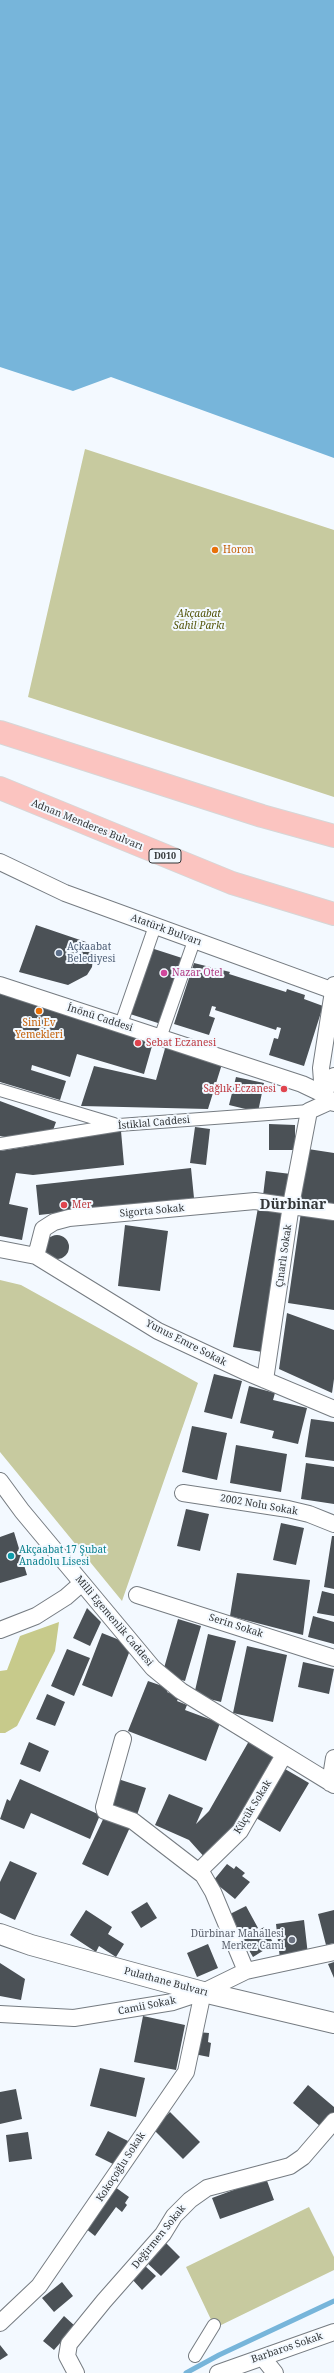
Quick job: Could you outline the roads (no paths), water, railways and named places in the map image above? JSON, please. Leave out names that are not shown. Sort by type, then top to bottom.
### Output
[{"type":"highway","points":[[0,732],[262,816],[334,836]]},
{"type":"highway","name":"Adnan Menderes Bulvarı","points":[[0,788],[232,883],[334,914]]},
{"type":"street","name":"Atatürk Bulvarı","points":[[0,862],[65,893],[334,989]]},
{"type":"street","points":[[121,1024],[155,926]]},
{"type":"street","points":[[160,1038],[194,940]]},
{"type":"street","name":"İnönü Caddesi","points":[[0,985],[302,1084],[329,1099]]},
{"type":"street","points":[[329,1099],[321,1068],[334,989]]},
{"type":"street","points":[[308,1111],[329,1099],[334,1076]]},
{"type":"street","points":[[0,1090],[119,1125]]},
{"type":"street","name":"İstiklal Caddesi","points":[[0,1144],[119,1125],[308,1111]]},
{"type":"street","name":"Çınarlı Sokak","points":[[265,1380],[291,1205],[308,1111]]},
{"type":"street","name":"Sigorta Sokak","points":[[36,1256],[43,1229],[54,1222],[69,1218],[255,1201],[291,1205]]},
{"type":"street","points":[[291,1205],[334,1212]]},
{"type":"street","name":"Yunus Emre Sokak","points":[[0,1249],[36,1256],[158,1330],[265,1380],[334,1408]]},
{"type":"street","name":"Milli Egemenlik Caddesi","points":[[0,1481],[22,1511],[153,1668],[181,1691],[332,1784]]},
{"type":"street","name":"2002 Nolu Sokak","points":[[183,1493],[288,1509],[309,1514],[334,1524]]},
{"type":"street","points":[[0,1630],[36,1616],[66,1597],[82,1583]]},
{"type":"street","name":"Serin Sokak","points":[[137,1595],[334,1658]]},
{"type":"street","points":[[123,1739],[104,1807],[105,1810],[133,1821],[147,1834],[199,1872],[213,1892],[246,1971]]},
{"type":"street","name":"Küçük Sokak","points":[[199,1872],[240,1831],[284,1755]]},
{"type":"street","points":[[332,1784],[334,1758]]},
{"type":"street","name":"Pulathane Bulvarı","points":[[0,1934],[31,1945],[203,1992],[334,2023]]},
{"type":"street","name":"Camii Sokak","points":[[0,2014],[74,2018],[173,2002],[203,1992],[246,1971],[334,1952]]},
{"type":"street","name":"Kokoçoğlu Sokak","points":[[0,2323],[39,2286],[186,2072],[203,1992]]},
{"type":"street","name":"Değirmen Sokak","points":[[76,2373],[67,2356],[69,2344],[104,2301],[163,2234],[174,2216],[190,2200],[207,2188],[290,2166],[303,2157],[334,2121]]},
{"type":"street","points":[[195,2356],[214,2325]]},
{"type":"street","name":"Barbaros Sokak","points":[[218,2373],[334,2332]]},
{"type":"street","points":[[264,2358],[275,2373]]},
{"type":"water","points":[[0,0],[334,0],[334,458],[111,377],[73,391],[0,367]]},
{"type":"waterway","points":[[186,2373],[219,2355],[334,2301]]},
{"type":"place","name":"Horon","points":[[215,550]]},
{"type":"place","name":"Açkaabat Belediyesi","points":[[59,953]]},
{"type":"place","name":"Nazar Otel","points":[[164,973]]},
{"type":"place","name":"Sini Ev Yemekleri","points":[[39,1011]]},
{"type":"place","name":"Sebat Eczanesi","points":[[138,1043]]},
{"type":"place","name":"Sağlık Eczanesi","points":[[284,1089]]},
{"type":"place","name":"Mer","points":[[64,1205]]},
{"type":"place","name":"Akçaabat 17 Şubat Anadolu Lisesi","points":[[11,1556]]},
{"type":"place","name":"Dürbinar Mahallesi Merkez Cami","points":[[292,1940]]},
{"type":"district","name":"Dürbinar","points":[[293,1205]]},
{"type":"park label","name":"Akçaabat Sahil Parkı","points":[[199,620]]}]
